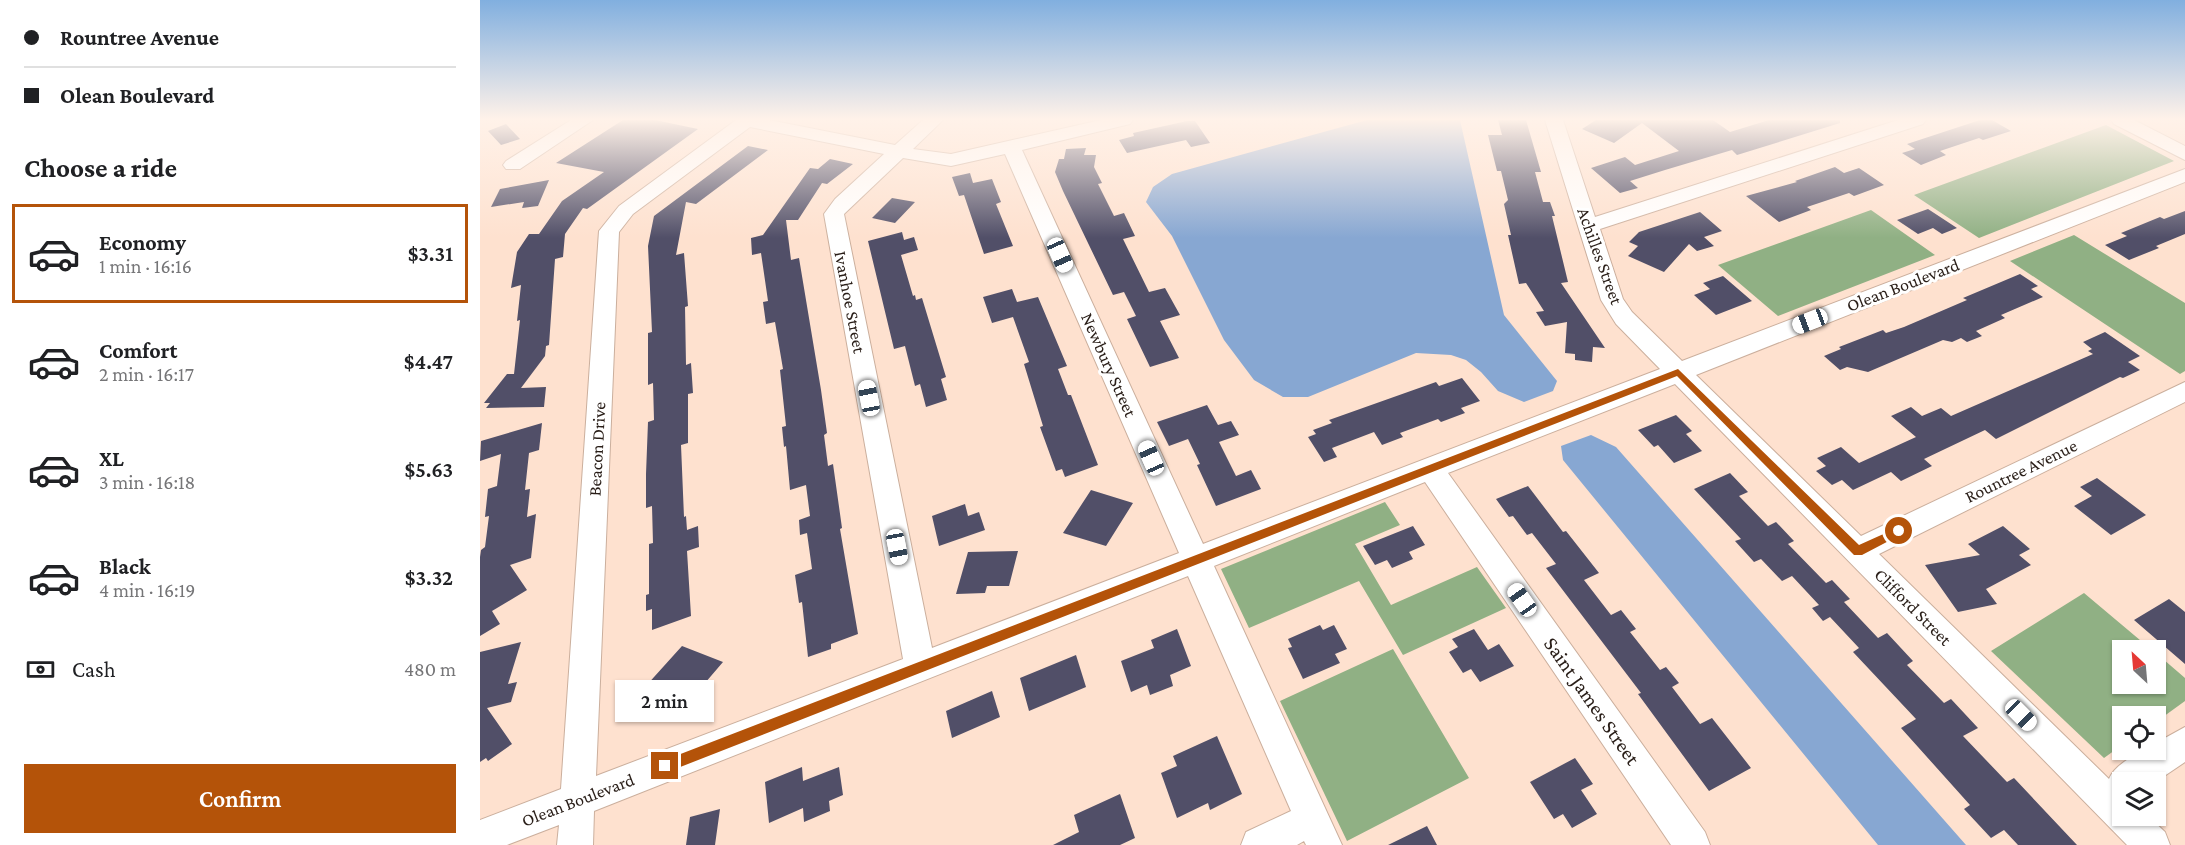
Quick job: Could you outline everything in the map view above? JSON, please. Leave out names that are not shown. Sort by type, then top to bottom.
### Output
[{"type":"street","points":[[513,165],[522,159]]},
{"type":"street","name":"Beacon Drive","points":[[575,845],[609,231],[626,210],[695,159]]},
{"type":"street","name":"Ivanhoe Street","points":[[890,159],[842,203],[834,214],[920,667]]},
{"type":"street","name":"Newbury Street","points":[[1017,159],[1318,832]]},
{"type":"street","name":"Achilles Street","points":[[1567,159],[1612,300],[1624,318],[1678,372]]},
{"type":"street","points":[[1588,226],[1795,159]]},
{"type":"street","name":"Olean Boulevard","points":[[480,838],[2185,175]]},
{"type":"street","name":"Clifford Street","points":[[1678,372],[1858,551],[2112,792]]},
{"type":"street","name":"Rountree Avenue","points":[[1858,551],[2185,391]]},
{"type":"street","name":"Saint James Street","points":[[1430,468],[1692,845]]},
{"type":"street","points":[[2151,772],[2185,743]]},
{"type":"street","name":"Clifford Street","points":[[2138,826],[2152,845]]},
{"type":"street","points":[[1259,845],[1318,832]]},
{"type":"green space","points":[[2012,159],[2174,161],[1979,238],[1914,195]]},
{"type":"green space","points":[[1871,210],[1935,255],[1778,316],[1718,265]]},
{"type":"green space","points":[[2074,235],[2185,303],[2185,371],[2180,374],[2010,261]]},
{"type":"green space","points":[[1385,502],[1400,525],[1355,544],[1391,605],[1477,567],[1506,608],[1403,655],[1359,581],[1249,628],[1221,569]]},
{"type":"green space","points":[[2084,593],[2140,640],[2112,640],[2112,694],[2166,694],[2166,662],[2185,678],[2185,701],[2166,715],[2166,706],[2112,706],[2112,752],[2104,758],[1991,651]]},
{"type":"green space","points":[[1393,649],[1469,778],[1347,841],[1280,701]]},
{"type":"water","points":[[1225,159],[1469,159],[1504,315],[1557,381],[1553,391],[1524,402],[1498,391],[1481,372],[1466,360],[1451,355],[1416,353],[1308,397],[1283,397],[1254,380],[1224,340],[1172,236],[1146,202],[1153,187],[1172,174]]},
{"type":"water","points":[[1591,435],[1616,447],[1966,845],[1878,845],[1563,460],[1561,446]]},
{"type":"building","points":[[562,159],[656,159],[587,209],[583,208],[565,234],[563,257],[555,259],[549,345],[546,346],[545,356],[521,388],[546,387],[544,407],[486,408],[490,403],[484,403],[507,374],[514,374],[521,285],[511,288],[517,252],[529,234],[539,234],[562,201],[604,172],[556,163]]},
{"type":"building","points":[[730,159],[755,159],[696,204],[686,202],[676,255],[684,253],[688,306],[685,307],[686,365],[691,363],[693,393],[688,394],[688,443],[681,445],[684,517],[686,516],[687,530],[698,526],[699,547],[687,551],[691,616],[652,630],[652,609],[646,611],[646,595],[649,594],[649,544],[653,543],[652,506],[646,508],[646,474],[648,422],[654,420],[653,383],[648,385],[648,333],[652,332],[648,246],[654,216]]},
{"type":"building","points":[[829,159],[853,164],[827,184],[822,183],[798,220],[786,220],[791,260],[799,258],[827,433],[824,435],[828,466],[833,464],[842,528],[840,529],[858,634],[831,644],[831,649],[808,657],[802,602],[799,603],[795,575],[812,569],[807,533],[800,535],[799,520],[810,516],[806,485],[790,490],[782,427],[786,426],[780,370],[783,369],[775,322],[766,324],[763,302],[768,301],[761,253],[752,255],[751,238],[763,235],[810,168],[818,169]]},
{"type":"building","points":[[1059,159],[1095,159],[1094,167],[1102,183],[1098,184],[1114,216],[1124,213],[1135,236],[1123,239],[1149,292],[1165,288],[1180,315],[1160,321],[1179,358],[1150,367],[1127,319],[1136,316],[1124,292],[1113,295],[1055,172]]},
{"type":"building","points":[[1494,159],[1537,159],[1541,172],[1535,172],[1543,202],[1550,202],[1555,216],[1552,216],[1568,282],[1561,283],[1605,348],[1593,347],[1592,362],[1575,360],[1575,354],[1565,353],[1567,322],[1545,326],[1536,312],[1544,311],[1526,283],[1519,284],[1508,235],[1511,235],[1504,204],[1508,200],[1501,171],[1497,171]]},
{"type":"building","points":[[1617,159],[1628,159],[1635,165],[1652,159],[1701,159],[1630,181],[1638,188],[1620,193],[1591,168]]},
{"type":"building","points":[[1912,159],[1935,159],[1921,165]]},
{"type":"building","points":[[1835,167],[1844,173],[1859,168],[1884,185],[1854,196],[1849,193],[1807,207],[1811,210],[1779,222],[1746,196],[1797,182],[1795,181]]},
{"type":"building","points":[[970,173],[973,183],[992,179],[1001,202],[996,204],[1013,246],[984,254],[964,195],[959,196],[952,177]]},
{"type":"building","points":[[549,180],[538,206],[522,208],[524,202],[491,207],[500,189]]},
{"type":"building","points":[[892,198],[915,202],[895,223],[872,218]]},
{"type":"building","points":[[1928,209],[1957,228],[1942,234],[1933,228],[1918,234],[1897,220]]},
{"type":"building","points":[[2185,211],[2185,234],[2156,246],[2159,248],[2129,260],[2105,245],[2127,236],[2121,233],[2160,217],[2164,219]]},
{"type":"building","points":[[1700,212],[1722,231],[1704,237],[1714,246],[1697,251],[1689,244],[1664,272],[1628,256],[1638,246],[1629,242],[1639,232]]},
{"type":"building","points":[[902,232],[904,240],[914,237],[918,250],[901,255],[913,296],[915,295],[916,300],[922,298],[946,377],[941,379],[947,400],[926,407],[920,384],[915,386],[905,346],[894,349],[868,241]]},
{"type":"building","points":[[2020,274],[2038,286],[2031,289],[2043,297],[2001,315],[2005,318],[1976,331],[1982,336],[1967,342],[1961,338],[1952,342],[1943,340],[1868,372],[1847,367],[1840,370],[1824,356],[1841,349],[1839,347],[1883,330],[1886,333],[1904,327],[1967,300],[1963,298]]},
{"type":"building","points":[[1723,276],[1752,301],[1716,315],[1694,295],[1710,289],[1703,283]]},
{"type":"building","points":[[1012,289],[1017,302],[1038,297],[1067,366],[1058,369],[1068,395],[1071,395],[1098,465],[1065,477],[1062,469],[1056,471],[1040,427],[1043,426],[1024,364],[1029,362],[1013,317],[992,323],[983,297]]},
{"type":"building","points":[[2105,332],[2140,356],[2128,362],[2140,370],[2123,378],[2120,377],[1996,439],[1985,430],[1924,459],[1932,466],[1901,481],[1891,472],[1853,490],[1842,480],[1832,485],[1816,471],[1826,466],[1817,458],[1841,447],[1859,463],[1916,437],[1891,416],[1911,407],[1922,416],[1941,408],[1951,416],[2093,354],[2088,351],[2092,349],[2083,342]]},
{"type":"building","points":[[1462,378],[1480,401],[1461,408],[1465,413],[1441,422],[1438,419],[1400,433],[1403,437],[1382,445],[1374,432],[1332,448],[1337,457],[1324,462],[1308,437],[1316,434],[1313,430],[1332,423],[1329,420],[1436,382],[1439,386]]},
{"type":"building","points":[[1207,405],[1218,425],[1231,421],[1239,435],[1219,442],[1236,476],[1251,470],[1261,489],[1216,506],[1188,439],[1169,446],[1157,422]]},
{"type":"building","points":[[1676,415],[1692,431],[1686,434],[1702,451],[1674,463],[1658,445],[1654,447],[1638,430]]},
{"type":"building","points":[[542,423],[539,450],[529,453],[525,490],[530,489],[527,517],[536,514],[531,558],[510,565],[527,590],[492,611],[500,624],[480,636],[480,557],[481,550],[485,547],[489,516],[485,517],[488,489],[497,486],[501,454],[480,461],[481,441]]},
{"type":"building","points":[[1730,473],[1748,492],[1739,496],[1768,526],[1776,522],[1794,541],[1788,544],[1826,583],[1832,580],[1850,599],[1844,602],[1878,638],[1887,633],[1913,661],[1907,665],[1944,703],[1951,699],[1978,728],[1963,736],[2007,782],[2014,778],[2077,845],[2018,845],[2004,830],[1991,838],[1964,809],[1970,805],[1901,728],[1916,719],[1853,652],[1859,648],[1830,617],[1823,621],[1812,608],[1819,605],[1792,576],[1782,581],[1761,559],[1754,562],[1735,541],[1741,539],[1694,489]]},
{"type":"building","points":[[2097,478],[2146,515],[2111,535],[2074,506],[2092,496],[2080,487]]},
{"type":"building","points":[[1528,486],[1563,532],[1566,531],[1599,573],[1584,580],[1611,615],[1621,610],[1636,629],[1630,632],[1660,670],[1666,667],[1679,683],[1672,687],[1700,724],[1712,718],[1751,768],[1709,791],[1638,694],[1641,693],[1546,568],[1556,564],[1532,533],[1527,535],[1513,516],[1509,517],[1496,499]]},
{"type":"building","points":[[1091,490],[1133,503],[1106,546],[1063,533]]},
{"type":"building","points":[[965,504],[968,516],[979,512],[985,530],[939,546],[932,516]]},
{"type":"building","points":[[1413,526],[1425,545],[1409,552],[1413,559],[1392,568],[1387,560],[1375,565],[1363,546]]},
{"type":"building","points":[[2003,526],[2030,549],[2019,555],[2031,565],[1986,589],[1997,604],[1958,612],[1925,565],[1980,555],[1968,544]]},
{"type":"building","points":[[1018,551],[1009,586],[987,586],[985,593],[956,594],[968,552]]},
{"type":"building","points":[[2169,599],[2185,612],[2185,664],[2166,648],[2166,640],[2157,640],[2134,620]]},
{"type":"building","points":[[1320,625],[1323,630],[1334,625],[1347,649],[1335,654],[1340,663],[1303,679],[1288,648],[1292,647],[1288,639]]},
{"type":"building","points":[[1177,629],[1191,666],[1170,675],[1173,686],[1150,695],[1147,685],[1131,692],[1121,661],[1154,648],[1151,640]]},
{"type":"building","points":[[1474,629],[1488,650],[1499,644],[1514,666],[1480,682],[1471,669],[1463,673],[1449,652],[1458,647],[1452,639]]},
{"type":"building","points":[[521,642],[508,684],[517,682],[511,702],[487,708],[512,744],[488,761],[486,758],[480,762],[480,652]]},
{"type":"building","points":[[682,646],[723,662],[687,704],[645,687]]},
{"type":"building","points":[[1076,655],[1086,687],[1029,711],[1020,678]]},
{"type":"building","points":[[992,691],[1000,717],[952,738],[946,711]]},
{"type":"building","points":[[1217,736],[1242,794],[1210,810],[1208,803],[1177,818],[1161,773],[1177,766],[1173,756]]},
{"type":"building","points":[[1575,758],[1593,784],[1581,790],[1597,814],[1572,828],[1563,814],[1554,819],[1530,782]]},
{"type":"building","points":[[802,767],[803,781],[839,767],[843,795],[829,801],[830,811],[804,822],[803,808],[769,823],[765,782]]},
{"type":"building","points":[[1120,794],[1135,838],[1120,845],[1053,845],[1079,832],[1074,815]]},
{"type":"building","points":[[720,809],[715,845],[686,845],[690,817]]},
{"type":"building","points":[[1427,826],[1437,845],[1388,845]]},
{"type":"route","points":[[665,766],[1678,372],[1858,551],[1899,531]]}]
